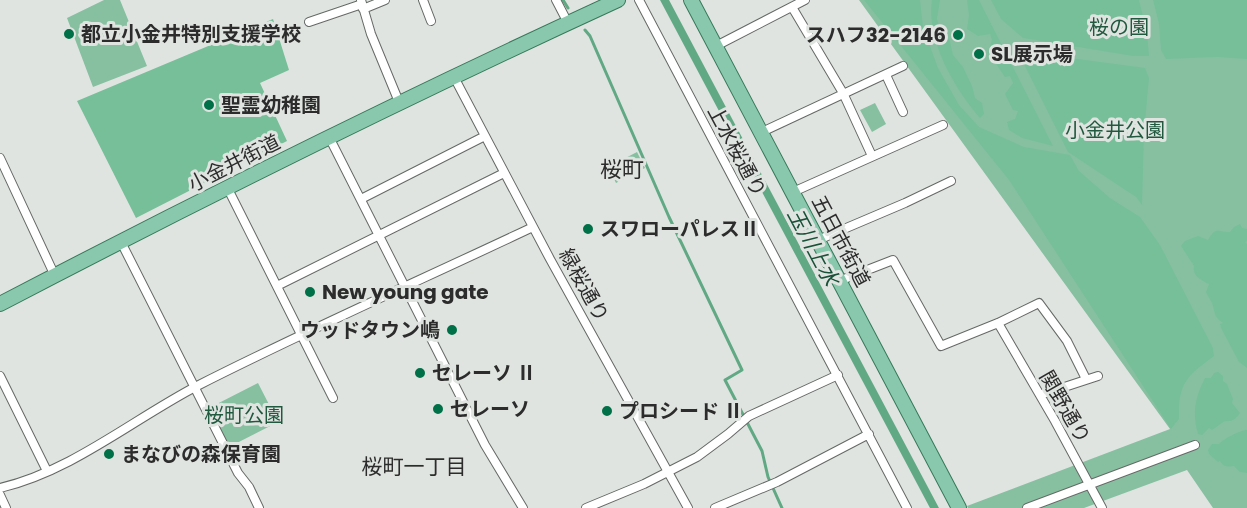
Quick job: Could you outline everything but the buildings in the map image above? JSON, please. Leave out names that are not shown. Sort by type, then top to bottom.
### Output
[{"type":"main road","name":"小金井街道","points":[[0,304],[227,187],[399,102],[618,0]]},
{"type":"main road","name":"五日市街道","points":[[691,0],[957,505]]},
{"type":"street","points":[[309,22],[362,4],[386,0]]},
{"type":"street","points":[[423,0],[431,21]]},
{"type":"street","points":[[556,0],[568,23]]},
{"type":"street","name":"上水桜通り","points":[[639,0],[907,508]]},
{"type":"street","points":[[716,46],[805,0]]},
{"type":"street","points":[[362,4],[371,34],[399,102]]},
{"type":"street","points":[[792,7],[843,93],[872,156]]},
{"type":"street","points":[[762,132],[903,66]]},
{"type":"street","points":[[886,75],[903,112]]},
{"type":"street","name":"緑桜通り","points":[[454,76],[533,227],[688,508]]},
{"type":"street","points":[[793,192],[944,125]]},
{"type":"street","points":[[361,199],[485,136]]},
{"type":"street","points":[[329,137],[485,445],[523,508]]},
{"type":"street","points":[[0,158],[55,276]]},
{"type":"street","points":[[278,286],[504,173]]},
{"type":"street","points":[[818,240],[951,181]]},
{"type":"street","points":[[227,187],[278,286],[325,390],[333,398]]},
{"type":"street","points":[[0,488],[20,483],[47,471],[137,423],[195,388],[533,227]]},
{"type":"street","points":[[121,242],[238,473],[249,487],[259,508]]},
{"type":"street","points":[[839,281],[893,260],[941,346],[998,323],[1039,303],[1067,341],[1086,379]]},
{"type":"street","name":"関野通り","points":[[998,323],[1102,508]]},
{"type":"street","points":[[586,508],[603,505],[697,457],[746,419],[838,375]]},
{"type":"street","points":[[0,376],[47,471]]},
{"type":"street","points":[[1040,395],[1098,376]]},
{"type":"street","points":[[715,508],[777,482],[869,434]]},
{"type":"street","points":[[1027,508],[1195,446]]},
{"type":"street","points":[[0,495],[6,508]]},
{"type":"green space","points":[[104,0],[120,0],[147,66],[93,87],[67,18]]},
{"type":"green space","name":"小金井公園","points":[[859,0],[1247,0],[1247,508],[1213,508],[1187,470],[1084,508],[968,508],[967,506],[1170,429]]},
{"type":"green space","points":[[864,0],[920,0],[923,27],[938,68],[959,105],[979,127],[1024,147],[1070,155],[1079,171],[1110,198],[1140,217],[1160,245],[1213,348],[1214,356],[1197,369],[1186,382],[1180,397],[1179,419],[1171,429],[1009,180]]},
{"type":"green space","points":[[932,0],[940,0],[937,19],[940,28],[950,41],[953,55],[963,67],[975,98],[982,103],[984,114],[980,118],[961,93],[944,63],[933,31]]},
{"type":"green space","points":[[967,0],[979,0],[1053,146],[1022,138],[1009,130],[1007,122],[1015,119],[1018,111],[1013,110],[1005,94],[1013,83],[1010,76],[1005,77],[988,52],[992,40],[990,34],[978,36],[967,29],[969,15]]},
{"type":"green space","name":"桜の園","points":[[991,0],[1139,0],[1147,32],[1149,56],[1133,56],[1023,38],[1001,19]]},
{"type":"green space","name":"桜の園","points":[[1153,0],[1247,0],[1247,59],[1217,57],[1166,59],[1161,50],[1159,24]]},
{"type":"green space","points":[[273,19],[289,70],[260,83],[287,141],[136,218],[77,101]]},
{"type":"green space","points":[[1028,50],[1033,53],[1145,68],[1149,78],[1144,133],[1142,205],[1136,197],[1068,152],[1019,54]]},
{"type":"green space","points":[[875,103],[886,124],[872,132],[860,110]]},
{"type":"green space","points":[[637,152],[645,168],[616,183],[608,167]]},
{"type":"green space","points":[[1240,224],[1242,228],[1247,229],[1247,241],[1245,242],[1247,244],[1247,368],[1239,362],[1221,328],[1220,324],[1223,323],[1216,316],[1206,292],[1209,284],[1196,275],[1194,266],[1181,246],[1185,241],[1198,236],[1208,240],[1215,231],[1230,232]]},
{"type":"green space","points":[[1218,372],[1223,376],[1223,381],[1227,384],[1233,399],[1232,403],[1240,413],[1234,420],[1225,421],[1212,430],[1209,428],[1202,435],[1198,434],[1195,405],[1199,392],[1205,378],[1211,378],[1214,373]]},
{"type":"green space","name":"桜町公園","points":[[258,383],[278,422],[229,447],[209,408]]},
{"type":"green space","points":[[1247,430],[1247,473],[1240,472],[1234,466],[1218,462],[1209,454],[1208,450],[1212,444],[1219,444],[1232,435]]},
{"type":"shaded area","points":[[660,0],[669,0],[939,508],[930,508]]},
{"type":"waterway","points":[[563,0],[568,8]]},
{"type":"waterway","points":[[585,30],[590,36],[669,217],[742,370],[725,380],[762,451],[768,477],[782,508]]},
{"type":"place","name":"都立小金井特別支援学校","points":[[69,34]]},
{"type":"place","name":"スハフ32-2146","points":[[958,35]]},
{"type":"place","name":"SL展示場","points":[[979,54]]},
{"type":"place","name":"聖霊幼稚園","points":[[209,105]]},
{"type":"place","name":"スワローパレスⅡ","points":[[588,229]]},
{"type":"place","name":"New young gate","points":[[310,292]]},
{"type":"place","name":"ウッドタウン嶋","points":[[452,330]]},
{"type":"place","name":"セレーソ Ⅱ","points":[[420,373]]},
{"type":"place","name":"セレーソ","points":[[438,409]]},
{"type":"place","name":"プロシード Ⅱ","points":[[607,411]]},
{"type":"place","name":"まなびの森保育園","points":[[109,454]]},
{"type":"district","name":"桜町","points":[[622,169]]},
{"type":"district","name":"桜町一丁目","points":[[414,467]]},
{"type":"water label","name":"玉川上水","points":[[813,247]]}]
